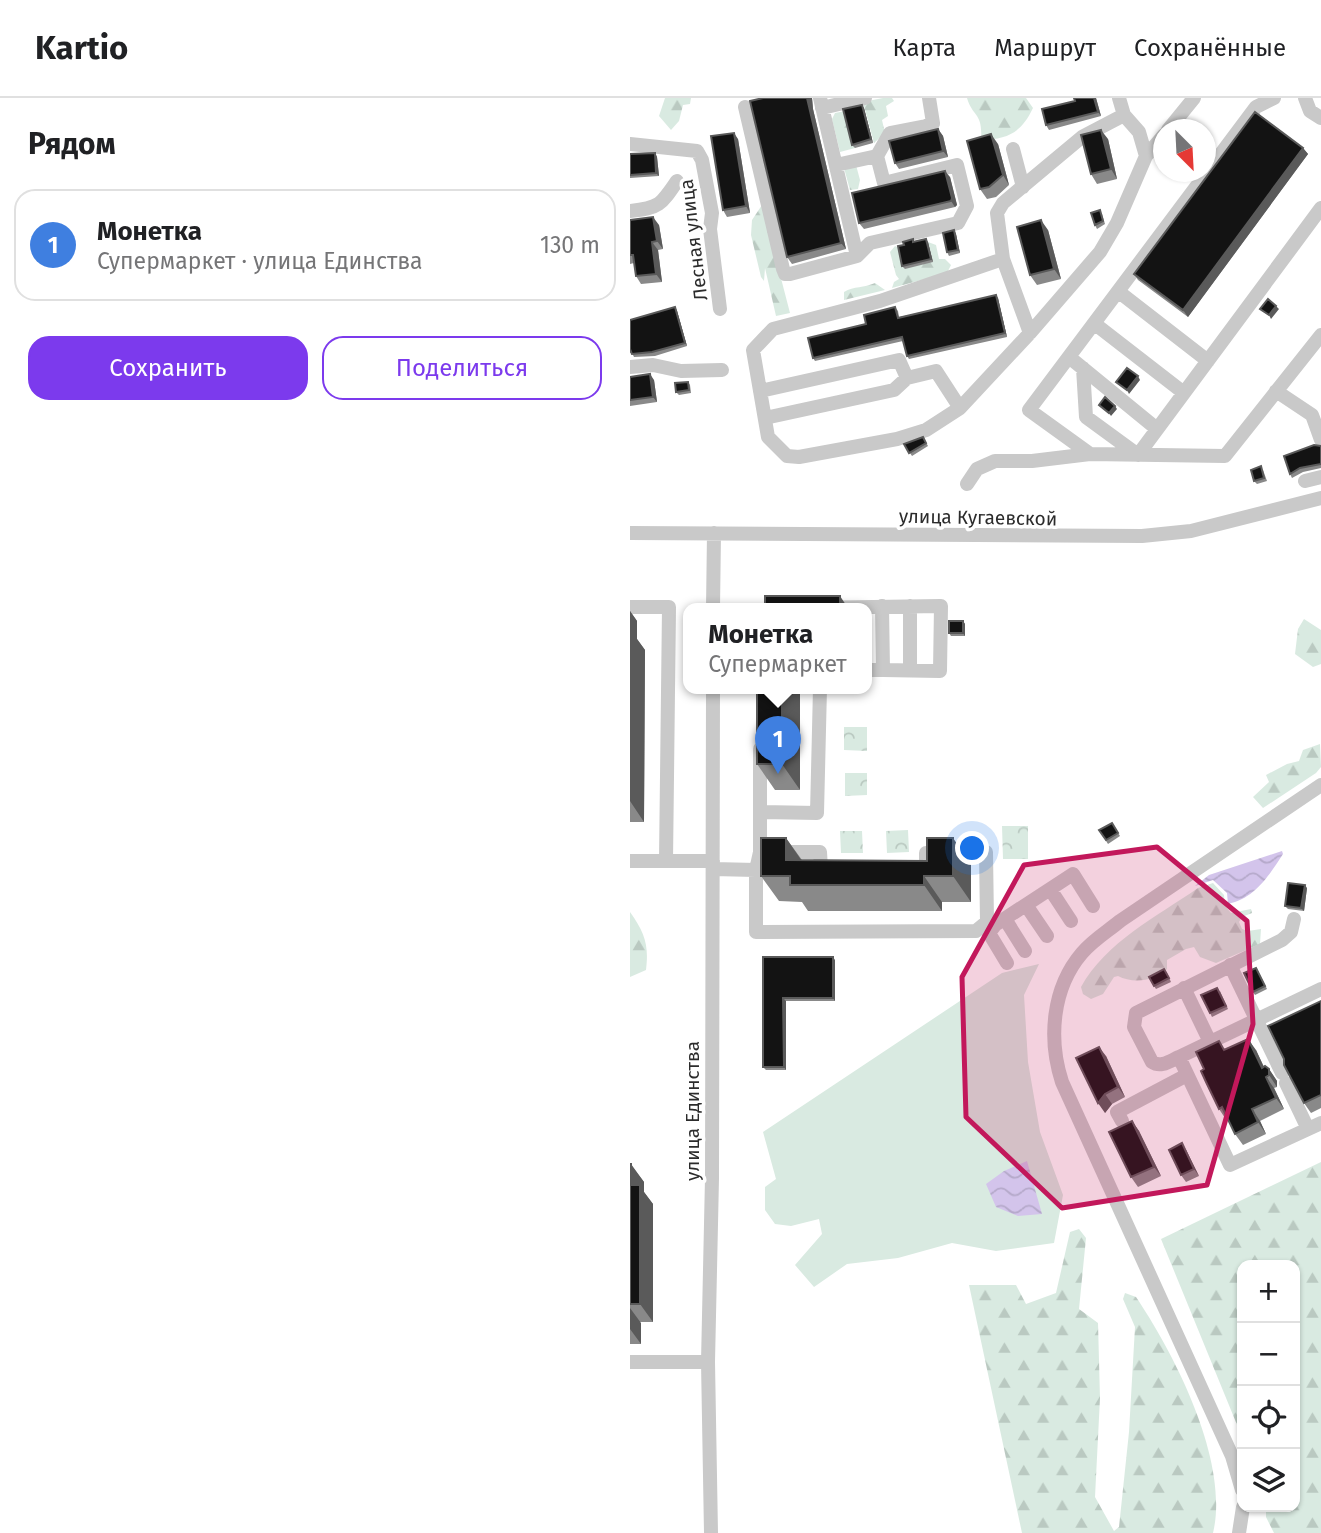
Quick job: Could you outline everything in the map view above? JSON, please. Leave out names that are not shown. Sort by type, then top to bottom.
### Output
[{"type":"street","points":[[857,256],[821,103],[865,98]]},
{"type":"street","points":[[745,107],[785,274],[857,256],[870,243],[958,223],[967,206],[957,165],[884,183],[877,156],[890,133],[926,127],[933,123],[929,98]]},
{"type":"street","points":[[1119,98],[1124,115],[1139,132],[1146,156]]},
{"type":"street","points":[[1177,119],[1194,98]]},
{"type":"street","points":[[1090,454],[1029,410],[1256,107],[1274,98]]},
{"type":"street","points":[[1305,98],[1310,111],[1321,118]]},
{"type":"street","points":[[1030,333],[1003,259],[997,213],[1003,204],[1083,137],[1124,115]]},
{"type":"street","name":"Лесная улица","points":[[630,144],[696,151],[702,160],[712,213],[709,229],[720,309]]},
{"type":"street","points":[[1003,259],[880,302],[773,329],[753,350],[768,437],[787,456],[799,457],[897,439],[926,430],[960,408],[1100,252],[1117,223],[1146,156],[1153,148]]},
{"type":"street","points":[[1013,149],[1023,187]]},
{"type":"street","points":[[835,165],[877,156]]},
{"type":"street","points":[[630,211],[662,204],[677,181]]},
{"type":"street","points":[[1138,455],[1321,208]]},
{"type":"street","points":[[1118,292],[1208,361]]},
{"type":"street","points":[[1095,324],[1184,393]]},
{"type":"street","points":[[967,484],[977,469],[995,461],[1032,461],[1090,454],[1225,456],[1321,335]]},
{"type":"street","points":[[1069,357],[1157,429]]},
{"type":"street","points":[[760,391],[899,360],[907,378]]},
{"type":"street","points":[[630,366],[653,365],[681,371],[722,370]]},
{"type":"street","points":[[1083,368],[1086,417],[1138,455]]},
{"type":"street","points":[[765,418],[894,390],[907,378],[936,371],[960,408]]},
{"type":"street","points":[[1276,391],[1312,415],[1321,440]]},
{"type":"street","points":[[1305,481],[1321,477]]},
{"type":"street","name":"улица Кугаевской","points":[[630,533],[1142,536],[1191,531],[1321,498]]},
{"type":"street","points":[[713,533],[713,603]]},
{"type":"street","points":[[872,606],[941,606],[940,671],[872,670]]},
{"type":"street","points":[[882,606],[883,670]]},
{"type":"street","points":[[910,606],[910,670]]},
{"type":"street","points":[[630,607],[669,607],[666,861]]},
{"type":"street","name":"улица Единства","points":[[711,1533],[708,1362],[712,1178],[713,694]]},
{"type":"street","points":[[760,812],[817,813],[820,694]]},
{"type":"street","points":[[760,733],[757,932],[976,931],[1026,905],[1073,874],[1093,906]]},
{"type":"street","points":[[1237,1473],[1232,1456],[1062,1082],[1054,1051],[1055,1012],[1063,985],[1082,953],[1099,938],[1321,785]]},
{"type":"street","points":[[760,852],[820,852],[821,869],[847,869]]},
{"type":"street","points":[[900,868],[926,868],[926,853],[986,852],[996,922],[1026,951]]},
{"type":"street","points":[[630,861],[666,861],[756,870]]},
{"type":"street","points":[[1051,889],[1071,920]]},
{"type":"street","points":[[1026,905],[1047,936]]},
{"type":"street","points":[[1294,919],[1291,932],[1282,940],[1141,1009],[1136,1013],[1134,1027],[1152,1062],[1156,1065],[1163,1064],[1321,989]]},
{"type":"street","points":[[996,922],[989,933],[1007,962]]},
{"type":"street","points":[[1179,1057],[1230,1165],[1315,1126],[1284,1078],[1230,965]]},
{"type":"street","points":[[1184,988],[1210,1042]]},
{"type":"street","points":[[1122,1121],[1117,1112],[1187,1075]]},
{"type":"street","points":[[630,1362],[708,1362]]},
{"type":"street","points":[[1239,1533],[1242,1512]]},
{"type":"highlighted area","points":[[1157,847],[1247,921],[1253,1024],[1207,1185],[1062,1208],[966,1117],[962,977],[1024,865]]},
{"type":"green space","points":[[665,98],[691,98],[690,104],[683,105],[679,121],[671,130],[659,116]]},
{"type":"green space","points":[[892,98],[894,101],[886,106],[888,116],[882,120],[885,133],[874,143],[863,102]]},
{"type":"green space","points":[[967,98],[1026,98],[1033,108],[1024,123],[1013,133],[981,140],[981,124]]},
{"type":"green space","points":[[845,111],[855,148],[840,152],[832,119],[835,113]]},
{"type":"green space","points":[[856,165],[860,180],[858,189],[850,190],[844,168]]},
{"type":"green space","points":[[762,205],[790,313],[776,316],[765,268],[764,281],[751,235],[752,220]]},
{"type":"green space","points":[[928,242],[936,245],[939,259],[945,259],[951,265],[947,273],[892,288],[894,282],[899,279],[890,252],[895,246],[933,262]]},
{"type":"green space","points":[[875,283],[885,290],[844,300],[844,292]]},
{"type":"green space","points":[[1304,619],[1321,630],[1321,664],[1313,667],[1295,654],[1298,629]]},
{"type":"green space","points":[[844,727],[867,727],[867,751],[844,750]]},
{"type":"green space","points":[[1320,744],[1321,767],[1316,773],[1263,808],[1253,797],[1269,782],[1266,775],[1299,761],[1303,750]]},
{"type":"green space","points":[[845,773],[867,773],[867,795],[845,796]]},
{"type":"green space","points":[[1002,826],[1028,826],[1028,859],[1003,859]]},
{"type":"green space","points":[[908,830],[909,852],[887,853],[886,831]]},
{"type":"green space","points":[[840,831],[862,831],[863,853],[841,853]]},
{"type":"green space","points":[[1213,883],[1224,895],[1225,906],[1231,913],[1251,909],[1252,913],[1242,917],[1239,922],[1242,929],[1248,931],[1261,929],[1260,944],[1216,963],[1200,957],[1194,947],[1186,949],[1167,960],[1167,969],[1150,979],[1137,980],[1118,976],[1114,977],[1103,994],[1091,999],[1083,994],[1081,987],[1091,971],[1118,944],[1198,888]]},
{"type":"green space","points":[[630,912],[642,933],[647,953],[646,970],[630,977]]},
{"type":"green space","points":[[1039,964],[1024,995],[1028,1062],[1040,1132],[1063,1195],[1054,1243],[996,1251],[952,1243],[898,1258],[847,1264],[814,1287],[795,1265],[822,1234],[819,1219],[791,1226],[775,1224],[765,1210],[765,1187],[776,1179],[763,1132],[1002,973]]},
{"type":"green space","points":[[1321,1162],[1321,1533],[1274,1533],[1266,1517],[1266,1512],[1300,1512],[1300,1260],[1237,1260],[1237,1425],[1161,1239]]},
{"type":"green space","points":[[1079,1229],[1086,1238],[1079,1309],[1098,1323],[1100,1398],[1095,1497],[1114,1531],[1119,1527],[1129,1432],[1135,1327],[1123,1299],[1125,1293],[1136,1297],[1151,1321],[1196,1410],[1214,1474],[1216,1505],[1213,1533],[1022,1533],[969,1285],[1016,1285],[1026,1304],[1056,1293],[1070,1232]]},
{"type":"water","points":[[1282,851],[1283,854],[1260,885],[1237,901],[1228,904],[1227,893],[1213,880],[1195,886],[1209,875]]},
{"type":"water","points":[[1027,1161],[1042,1214],[1018,1216],[996,1207],[986,1184],[1004,1171]]},
{"type":"building","points":[[763,98],[807,98],[841,243],[787,257],[750,101]]},
{"type":"building","points":[[1074,98],[1094,98],[1098,112],[1046,125],[1042,109],[1075,101]]},
{"type":"building","points":[[862,105],[871,139],[852,145],[843,109]]},
{"type":"building","points":[[1255,112],[1303,148],[1183,310],[1134,274],[1203,182],[1216,182],[1216,164]]},
{"type":"building","points":[[938,129],[943,151],[895,163],[889,141]]},
{"type":"building","points":[[1101,130],[1111,169],[1091,174],[1081,135]]},
{"type":"building","points":[[734,133],[746,206],[723,210],[711,136]]},
{"type":"building","points":[[991,134],[1003,175],[989,187],[980,189],[967,141]]},
{"type":"building","points":[[655,153],[656,173],[630,175],[630,154]]},
{"type":"building","points":[[945,171],[951,201],[859,223],[852,193]]},
{"type":"building","points":[[1100,210],[1103,221],[1095,225],[1091,213]]},
{"type":"building","points":[[653,217],[657,241],[652,242],[656,274],[636,276],[633,255],[630,255],[630,220]]},
{"type":"building","points":[[1041,220],[1054,269],[1030,275],[1017,227]]},
{"type":"building","points":[[954,230],[958,250],[947,252],[943,233]]},
{"type":"building","points":[[913,239],[913,242],[926,239],[931,259],[902,266],[898,246]]},
{"type":"building","points":[[996,295],[1005,333],[907,356],[902,337],[813,358],[808,338],[866,324],[864,315],[895,307],[898,318]]},
{"type":"building","points":[[1268,299],[1276,306],[1269,315],[1260,309]]},
{"type":"building","points":[[675,307],[685,343],[652,352],[632,354],[630,320]]},
{"type":"building","points":[[1127,368],[1138,376],[1127,390],[1116,382]]},
{"type":"building","points":[[650,374],[653,397],[630,400],[630,377]]},
{"type":"building","points":[[688,382],[689,390],[676,392],[675,383]]},
{"type":"building","points":[[1105,397],[1115,406],[1109,413],[1099,405]]},
{"type":"building","points":[[923,437],[926,443],[909,453],[904,444]]},
{"type":"building","points":[[1314,445],[1321,446],[1321,464],[1300,468],[1290,474],[1284,456]]},
{"type":"building","points":[[1261,466],[1264,478],[1254,481],[1251,470]]},
{"type":"building","points":[[765,596],[840,596],[840,603],[765,603]]},
{"type":"building","points":[[949,621],[963,621],[963,633],[949,633]]},
{"type":"building","points":[[757,694],[782,694],[782,764],[757,764]]},
{"type":"building","points":[[1112,823],[1118,833],[1106,840],[1099,830]]},
{"type":"building","points":[[761,838],[786,838],[786,860],[927,861],[927,838],[953,838],[953,876],[924,876],[924,885],[790,885],[790,876],[761,876]]},
{"type":"building","points":[[1288,883],[1305,885],[1301,908],[1285,906]]},
{"type":"building","points":[[763,957],[833,957],[833,998],[783,998],[784,1067],[763,1067]]},
{"type":"building","points":[[1256,968],[1265,986],[1253,992],[1244,973]]},
{"type":"building","points":[[1164,969],[1169,978],[1154,986],[1149,977]]},
{"type":"building","points":[[1217,988],[1226,1006],[1210,1013],[1201,995]]},
{"type":"building","points":[[1321,1001],[1321,1095],[1304,1103],[1268,1026]]},
{"type":"building","points":[[1248,1039],[1262,1068],[1265,1066],[1269,1069],[1269,1075],[1266,1077],[1276,1098],[1252,1109],[1258,1122],[1235,1134],[1206,1082],[1201,1071],[1204,1069],[1196,1052],[1219,1041],[1224,1050]]},
{"type":"building","points":[[1099,1047],[1118,1087],[1105,1094],[1098,1103],[1076,1058]]},
{"type":"building","points":[[1132,1121],[1154,1167],[1131,1177],[1109,1132]]},
{"type":"building","points":[[1182,1143],[1194,1169],[1181,1175],[1169,1150]]},
{"type":"building","points":[[630,1164],[631,1185],[640,1185],[640,1304],[630,1304]]},
{"type":"place","name":"Монетка","points":[[778,774]]}]
